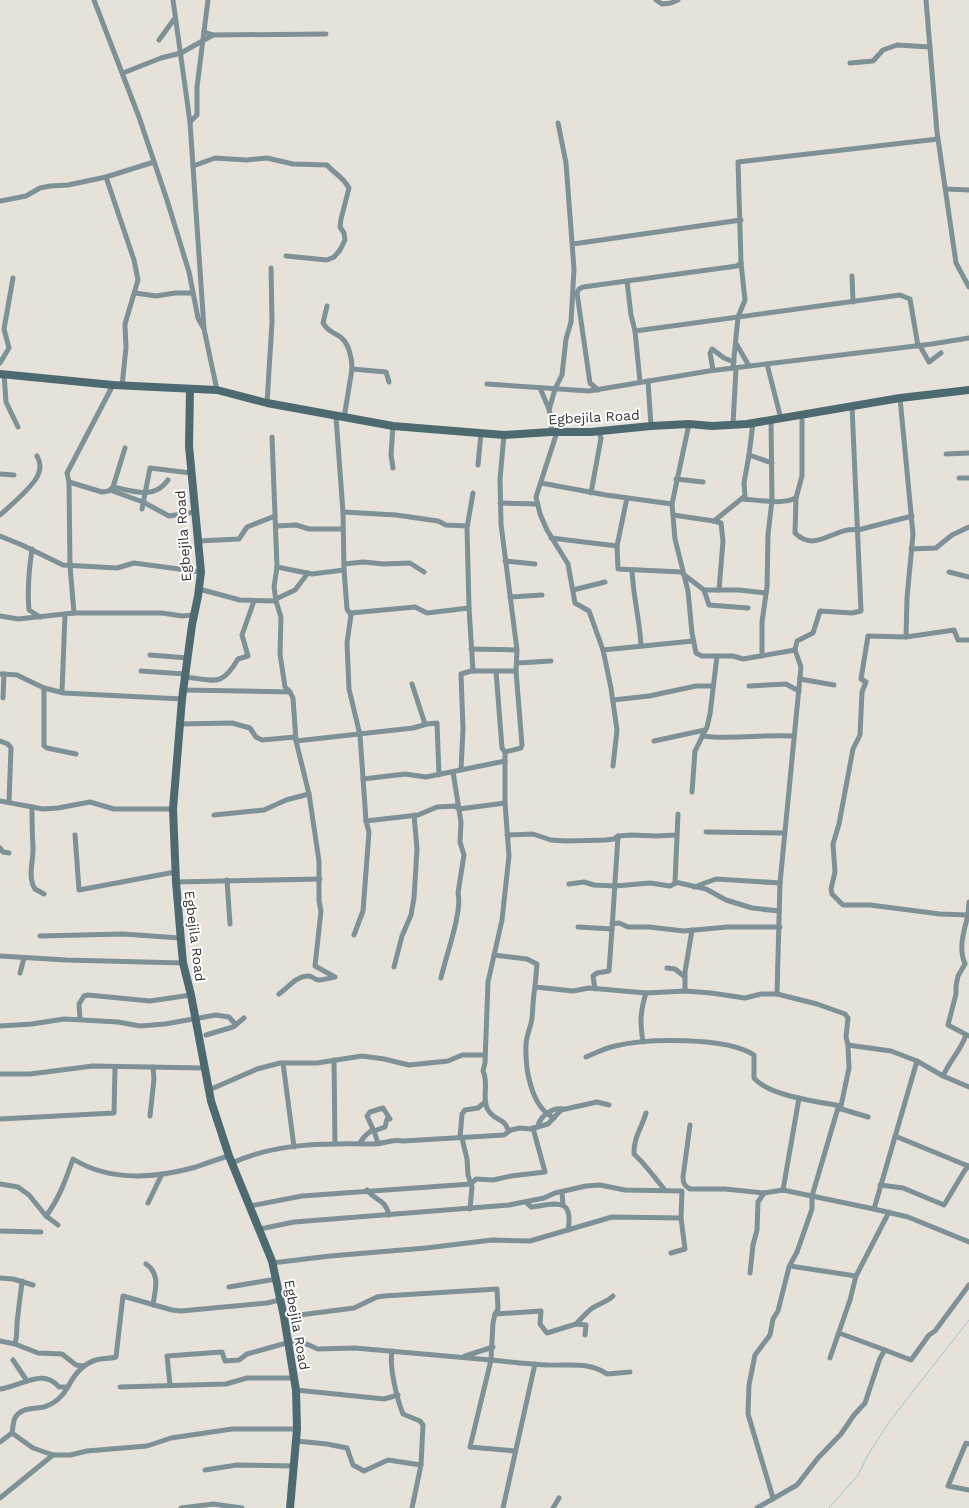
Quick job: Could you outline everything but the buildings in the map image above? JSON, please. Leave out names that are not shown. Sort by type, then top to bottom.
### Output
[{"type":"street","points":[[94,0],[123,73],[154,162],[189,272],[198,318],[204,329]]},
{"type":"street","points":[[174,0],[190,122],[204,329],[217,390]]},
{"type":"street","points":[[190,122],[197,115],[197,87],[208,0]]},
{"type":"street","points":[[656,0],[662,4],[678,0]]},
{"type":"street","points":[[926,0],[938,139],[956,263],[969,287]]},
{"type":"street","points":[[159,40],[175,17]]},
{"type":"street","points":[[204,32],[213,35],[326,34]]},
{"type":"street","points":[[123,73],[161,58],[181,53],[213,35]]},
{"type":"street","points":[[850,63],[872,62],[883,50],[897,45],[930,47]]},
{"type":"street","points":[[549,410],[555,389],[562,375],[566,339],[571,322],[574,269],[566,163],[558,123]]},
{"type":"street","points":[[733,425],[738,318],[745,300],[741,263],[738,162],[938,139]]},
{"type":"street","points":[[193,166],[214,158],[246,160],[267,158],[293,164],[327,165],[333,172],[341,176],[349,188],[340,227],[344,233],[344,245],[334,257],[327,260],[286,256]]},
{"type":"street","points":[[0,201],[26,196],[40,188],[68,185],[106,177],[154,162]]},
{"type":"street","points":[[106,177],[137,270],[138,280],[126,324],[126,348],[122,386]]},
{"type":"street","points":[[946,189],[969,190]]},
{"type":"street","points":[[573,244],[741,220]]},
{"type":"street","points":[[598,390],[590,383],[577,293],[579,290],[583,287],[737,266],[741,263]]},
{"type":"street","points":[[267,403],[271,332],[271,268]]},
{"type":"street","points":[[852,276],[853,302]]},
{"type":"street","points":[[0,364],[9,348],[4,329],[13,278]]},
{"type":"street","points":[[627,281],[635,331],[640,382]]},
{"type":"street","points":[[135,293],[156,296],[193,293]]},
{"type":"street","points":[[635,331],[900,295],[910,299],[919,346],[929,362],[941,353]]},
{"type":"street","points":[[326,306],[323,323],[327,329],[344,340],[352,361],[352,369],[340,417],[342,529],[347,608],[351,613],[347,644],[349,689],[360,734],[366,821],[369,832],[363,911],[354,935]]},
{"type":"street","points":[[487,384],[589,391],[735,366],[749,366],[919,346],[969,338]]},
{"type":"street","points":[[737,344],[749,366]]},
{"type":"street","points":[[712,370],[710,353],[712,349],[735,366]]},
{"type":"street","points":[[767,364],[781,419]]},
{"type":"street","points":[[352,369],[386,372],[389,382]]},
{"type":"street","points":[[18,427],[6,402],[2,374],[122,386],[165,387],[190,390]]},
{"type":"street","points":[[648,381],[651,426]]},
{"type":"street","points":[[74,613],[70,566],[69,482],[66,473],[113,385]]},
{"type":"street","points":[[540,388],[549,410],[554,432],[536,496],[540,514],[551,538],[568,564],[575,603],[589,611],[603,650],[617,730],[613,766]]},
{"type":"street","name":"Egbejila Road","points":[[290,1508],[298,1428],[296,1390],[284,1317],[272,1263],[260,1229],[230,1159],[208,1090],[196,1019],[183,963],[180,938],[173,809],[183,690],[201,572],[188,426],[190,390],[217,390],[267,403],[393,426],[504,435],[598,431],[689,424],[733,425],[781,419],[900,398],[969,390]]},
{"type":"street","points":[[900,398],[912,516],[906,637]]},
{"type":"street","points":[[777,994],[780,883],[801,667],[796,650],[797,641],[813,633],[820,611],[852,613],[861,611],[852,406]]},
{"type":"street","points":[[802,415],[802,476],[796,498],[795,533],[802,540],[810,542],[850,528],[858,530],[912,516]]},
{"type":"street","points":[[762,656],[762,622],[766,593],[768,535],[772,501],[771,420]]},
{"type":"street","points":[[714,521],[743,499],[746,492],[744,482],[753,423]]},
{"type":"street","points":[[689,424],[672,504],[675,539],[688,591],[693,641],[696,652],[702,656],[733,656],[743,659],[796,650]]},
{"type":"street","points":[[393,426],[391,456],[393,468]]},
{"type":"street","points":[[591,493],[601,438],[598,431]]},
{"type":"street","points":[[478,465],[482,434]]},
{"type":"street","points":[[504,435],[500,524],[517,650],[518,663],[516,671],[521,748],[505,752]]},
{"type":"street","points":[[272,437],[278,567],[274,588],[281,617],[280,654],[284,687],[293,698],[296,739],[309,794],[319,861],[319,901],[321,911],[315,966],[335,977],[319,980],[310,975],[302,977],[279,994]]},
{"type":"street","points":[[69,482],[106,493],[111,488],[125,448]]},
{"type":"street","points":[[946,454],[969,454]]},
{"type":"street","points":[[749,455],[772,463]]},
{"type":"street","points":[[0,515],[21,496],[38,475],[40,462],[37,456]]},
{"type":"street","points":[[142,510],[150,468],[191,473]]},
{"type":"street","points":[[0,474],[14,475]]},
{"type":"street","points":[[959,478],[969,478]]},
{"type":"street","points":[[676,479],[703,482]]},
{"type":"street","points":[[111,488],[145,493],[163,487],[168,480]]},
{"type":"street","points":[[541,483],[591,493],[672,504]]},
{"type":"street","points":[[111,488],[144,502],[170,516],[195,512]]},
{"type":"street","points":[[473,493],[467,526],[473,671]]},
{"type":"street","points":[[627,498],[617,546],[618,569],[682,573],[704,590],[709,605],[748,608]]},
{"type":"street","points":[[743,499],[790,501],[796,498]]},
{"type":"street","points":[[500,503],[538,504]]},
{"type":"street","points":[[342,512],[396,515],[438,521],[446,525],[467,526]]},
{"type":"street","points":[[673,515],[714,521],[721,524],[723,541],[719,590]]},
{"type":"street","points":[[198,541],[239,539],[247,527],[275,516]]},
{"type":"street","points":[[276,526],[296,525],[309,529],[342,529]]},
{"type":"street","points":[[911,549],[936,548],[952,535],[969,527]]},
{"type":"street","points":[[0,536],[32,549],[63,565],[117,568],[134,563],[201,572]]},
{"type":"street","points":[[551,538],[617,546]]},
{"type":"street","points":[[32,549],[28,577],[29,610],[40,617]]},
{"type":"street","points":[[505,561],[535,564]]},
{"type":"street","points":[[278,567],[312,574],[363,562],[384,564],[410,563],[424,572]]},
{"type":"street","points":[[632,570],[632,581],[641,626],[641,646]]},
{"type":"street","points":[[949,572],[969,577]]},
{"type":"street","points":[[199,589],[240,600],[276,600],[295,590],[308,573]]},
{"type":"street","points":[[573,590],[605,582]]},
{"type":"street","points":[[704,590],[766,593]]},
{"type":"street","points":[[510,597],[542,595]]},
{"type":"street","points":[[141,670],[219,680],[229,675],[238,659],[248,656],[242,635],[254,601]]},
{"type":"street","points":[[351,613],[415,607],[427,613],[469,608]]},
{"type":"street","points":[[0,616],[12,619],[74,613],[194,615]]},
{"type":"street","points":[[62,692],[65,614]]},
{"type":"street","points":[[968,914],[940,914],[870,905],[843,905],[832,894],[831,889],[835,872],[833,844],[839,824],[853,749],[860,735],[862,692],[866,682],[862,679],[868,636],[906,637],[954,630],[958,640],[969,640]]},
{"type":"street","points":[[603,650],[693,641]]},
{"type":"street","points":[[472,649],[517,650]]},
{"type":"street","points":[[150,655],[188,658]]},
{"type":"street","points":[[692,792],[695,751],[704,733],[710,714],[717,656]]},
{"type":"street","points":[[518,663],[550,661]]},
{"type":"street","points":[[461,770],[463,729],[461,674],[473,671],[516,671]]},
{"type":"street","points":[[496,671],[502,748],[505,752],[505,803],[510,856],[502,920],[488,982],[483,1071],[485,1076],[485,1102],[494,1118],[504,1122],[509,1131]]},
{"type":"street","points":[[3,698],[2,674],[17,675],[44,688],[62,692],[182,699]]},
{"type":"street","points":[[800,679],[834,685]]},
{"type":"street","points":[[412,684],[425,724]]},
{"type":"street","points":[[748,686],[786,684],[799,691]]},
{"type":"street","points":[[613,700],[649,696],[696,686],[714,686]]},
{"type":"street","points":[[44,688],[44,746],[76,754]]},
{"type":"street","points":[[183,690],[290,692]]},
{"type":"street","points":[[180,724],[232,723],[250,728],[256,737],[262,740],[360,734],[412,728],[425,724],[438,724],[440,775]]},
{"type":"street","points":[[654,741],[704,733],[717,738],[772,735],[793,736]]},
{"type":"street","points":[[0,741],[8,744],[11,748],[9,802]]},
{"type":"street","points":[[363,779],[405,774],[426,778],[505,761]]},
{"type":"street","points":[[441,978],[458,910],[458,893],[464,855],[460,842],[459,808],[453,772]]},
{"type":"street","points":[[214,815],[264,810],[286,800],[309,794]]},
{"type":"street","points":[[0,801],[43,809],[90,802],[114,809],[173,809]]},
{"type":"street","points":[[366,821],[414,815],[437,807],[456,806],[459,808],[505,803]]},
{"type":"street","points":[[32,807],[32,882],[35,889],[44,894]]},
{"type":"street","points":[[676,883],[678,814]]},
{"type":"street","points":[[394,967],[402,936],[411,915],[414,898],[417,849],[414,815]]},
{"type":"street","points":[[706,832],[784,833]]},
{"type":"street","points":[[507,835],[532,834],[551,840],[566,841],[606,840],[614,839],[618,836],[677,834]]},
{"type":"street","points":[[76,835],[79,890],[175,872]]},
{"type":"street","points":[[595,989],[593,976],[597,973],[609,971],[618,836]]},
{"type":"street","points":[[0,848],[2,852],[9,853]]},
{"type":"street","points":[[176,882],[320,879]]},
{"type":"street","points":[[693,887],[716,879],[780,883]]},
{"type":"street","points":[[227,880],[230,924]]},
{"type":"street","points":[[569,884],[584,882],[594,885],[615,886],[650,883],[670,886],[676,883],[706,889],[726,900],[752,908],[779,911]]},
{"type":"street","points":[[969,902],[961,956],[969,971]]},
{"type":"street","points":[[578,926],[612,926],[620,923],[628,927],[692,930],[728,927],[780,927]]},
{"type":"street","points":[[685,991],[685,977],[692,930]]},
{"type":"street","points":[[40,936],[123,934],[180,938]]},
{"type":"street","points":[[494,955],[527,959],[537,964],[532,1020],[528,1030],[526,1046],[532,1091],[546,1114],[554,1118]]},
{"type":"street","points":[[0,956],[183,963]]},
{"type":"street","points":[[20,973],[24,958]]},
{"type":"street","points":[[943,1076],[949,1062],[967,1036],[948,1025],[956,994],[958,976],[965,964]]},
{"type":"street","points":[[667,968],[675,969],[685,977]]},
{"type":"street","points":[[535,987],[572,991],[595,989],[646,993],[685,991],[745,998],[761,994],[777,994],[817,1004],[845,1014],[848,1018],[846,1037],[849,1068],[840,1107],[812,1196],[810,1216],[790,1266],[778,1311],[773,1319],[770,1335],[756,1355],[749,1385],[748,1414],[773,1498]]},
{"type":"street","points":[[643,1042],[640,1012],[646,993]]},
{"type":"street","points":[[80,1019],[78,1004],[84,996],[88,995],[150,1001],[191,995]]},
{"type":"street","points":[[0,1026],[80,1019],[140,1026],[213,1015],[229,1017],[236,1025]]},
{"type":"street","points":[[206,1035],[236,1025],[244,1018]]},
{"type":"street","points":[[586,1056],[613,1046],[659,1040],[674,1039],[720,1044],[752,1053],[755,1058],[753,1073],[757,1082],[776,1091],[840,1107],[868,1117]]},
{"type":"street","points":[[848,1045],[891,1051],[969,1087]]},
{"type":"street","points":[[208,1090],[256,1069],[283,1063],[317,1063],[362,1056],[409,1065],[448,1061],[462,1055],[485,1055]]},
{"type":"street","points":[[334,1060],[334,1144]]},
{"type":"street","points":[[874,1209],[917,1062]]},
{"type":"street","points":[[283,1063],[294,1147]]},
{"type":"street","points":[[0,1074],[30,1074],[92,1066],[204,1068]]},
{"type":"street","points":[[0,1119],[114,1113],[115,1067]]},
{"type":"street","points":[[150,1116],[154,1079],[153,1067]]},
{"type":"street","points":[[783,1190],[800,1098]]},
{"type":"street","points":[[470,1209],[471,1184],[468,1175],[467,1158],[461,1138],[462,1114],[465,1110],[478,1108],[485,1102]]},
{"type":"street","points":[[250,1206],[302,1196],[471,1184],[476,1180],[493,1180],[545,1172],[536,1127],[546,1114],[558,1108],[563,1109],[592,1103],[609,1105]]},
{"type":"street","points":[[360,1143],[373,1129],[367,1116],[370,1112],[383,1108],[390,1118],[387,1119],[385,1127],[374,1131],[378,1143]]},
{"type":"street","points":[[46,1216],[62,1189],[73,1159],[94,1169],[115,1175],[162,1174],[266,1151],[294,1147],[504,1134],[520,1128],[548,1124],[563,1109]]},
{"type":"street","points":[[646,1113],[633,1144],[634,1154],[647,1166],[664,1190]]},
{"type":"street","points":[[671,1253],[685,1249],[681,1218],[684,1189],[683,1177],[690,1125]]},
{"type":"street","points":[[880,1184],[903,1188],[944,1204],[968,1166],[895,1136]]},
{"type":"street","points":[[148,1203],[162,1174]]},
{"type":"street","points":[[0,1184],[18,1187],[29,1195],[46,1216],[58,1225]]},
{"type":"street","points":[[260,1229],[294,1222],[470,1209],[526,1202],[576,1187],[600,1185],[625,1190],[725,1189],[764,1193],[783,1190],[908,1217],[969,1242]]},
{"type":"street","points":[[367,1190],[369,1194],[385,1204],[389,1215]]},
{"type":"street","points":[[562,1192],[564,1205],[570,1213],[568,1230]]},
{"type":"street","points":[[750,1273],[753,1245],[757,1230],[758,1202],[764,1193]]},
{"type":"street","points":[[544,1198],[546,1205]]},
{"type":"street","points":[[526,1202],[531,1207],[564,1205]]},
{"type":"street","points":[[830,1358],[850,1300],[856,1276],[889,1212]]},
{"type":"street","points":[[272,1263],[492,1240],[530,1241],[612,1217],[681,1218]]},
{"type":"street","points":[[0,1231],[41,1232]]},
{"type":"street","points":[[146,1264],[154,1270],[156,1276],[153,1305]]},
{"type":"street","points":[[790,1266],[856,1276]]},
{"type":"street","points":[[0,1278],[33,1285]]},
{"type":"street","points":[[229,1287],[276,1279]]},
{"type":"street","points":[[15,1344],[18,1335],[17,1315],[22,1282]]},
{"type":"street","points":[[839,1333],[911,1360],[969,1285]]},
{"type":"street","points":[[284,1317],[354,1308],[377,1297],[384,1296],[497,1289],[498,1309],[495,1314],[491,1360],[470,1446],[515,1451]]},
{"type":"street","points":[[0,1442],[12,1433],[15,1417],[26,1409],[44,1407],[62,1397],[73,1376],[83,1366],[96,1360],[116,1358],[123,1296],[181,1311],[267,1303],[280,1300]]},
{"type":"street","points":[[576,1324],[585,1316],[588,1310],[608,1301],[613,1296]]},
{"type":"street","points":[[495,1314],[540,1311],[540,1324],[547,1333],[576,1324],[586,1325],[585,1335]]},
{"type":"street","points":[[0,1340],[38,1353],[62,1354],[76,1365],[83,1366]]},
{"type":"street","points":[[170,1385],[167,1356],[222,1352],[225,1362],[239,1360],[247,1354],[297,1340],[318,1349],[355,1348],[535,1364],[585,1366],[598,1368],[607,1374],[630,1372]]},
{"type":"street","points":[[461,1357],[493,1347]]},
{"type":"street","points":[[757,1508],[797,1485],[818,1458],[841,1434],[865,1403],[880,1358],[885,1350]]},
{"type":"street","points":[[392,1352],[392,1368],[403,1414],[420,1421],[423,1425],[420,1465],[412,1508]]},
{"type":"street","points":[[13,1360],[27,1381]]},
{"type":"street","points":[[503,1508],[535,1364]]},
{"type":"street","points":[[0,1389],[42,1378],[54,1381],[59,1387],[68,1387]]},
{"type":"street","points":[[120,1386],[226,1384],[256,1378],[294,1378]]},
{"type":"street","points":[[296,1390],[384,1399],[398,1395]]},
{"type":"street","points":[[12,1433],[33,1448],[53,1454],[70,1455],[86,1451],[147,1446],[172,1438],[232,1429],[298,1428]]},
{"type":"street","points":[[969,1437],[968,1444],[948,1486],[969,1490]]},
{"type":"street","points":[[296,1441],[347,1448],[353,1465],[364,1471],[388,1460],[420,1465]]},
{"type":"street","points":[[0,1498],[53,1454]]},
{"type":"street","points":[[205,1470],[237,1465],[294,1466]]},
{"type":"street","points":[[553,1508],[559,1498]]},
{"type":"street","points":[[181,1508],[213,1504],[242,1508]]},
{"type":"waterway","points":[[829,1508],[858,1475],[889,1422],[969,1320]]}]
